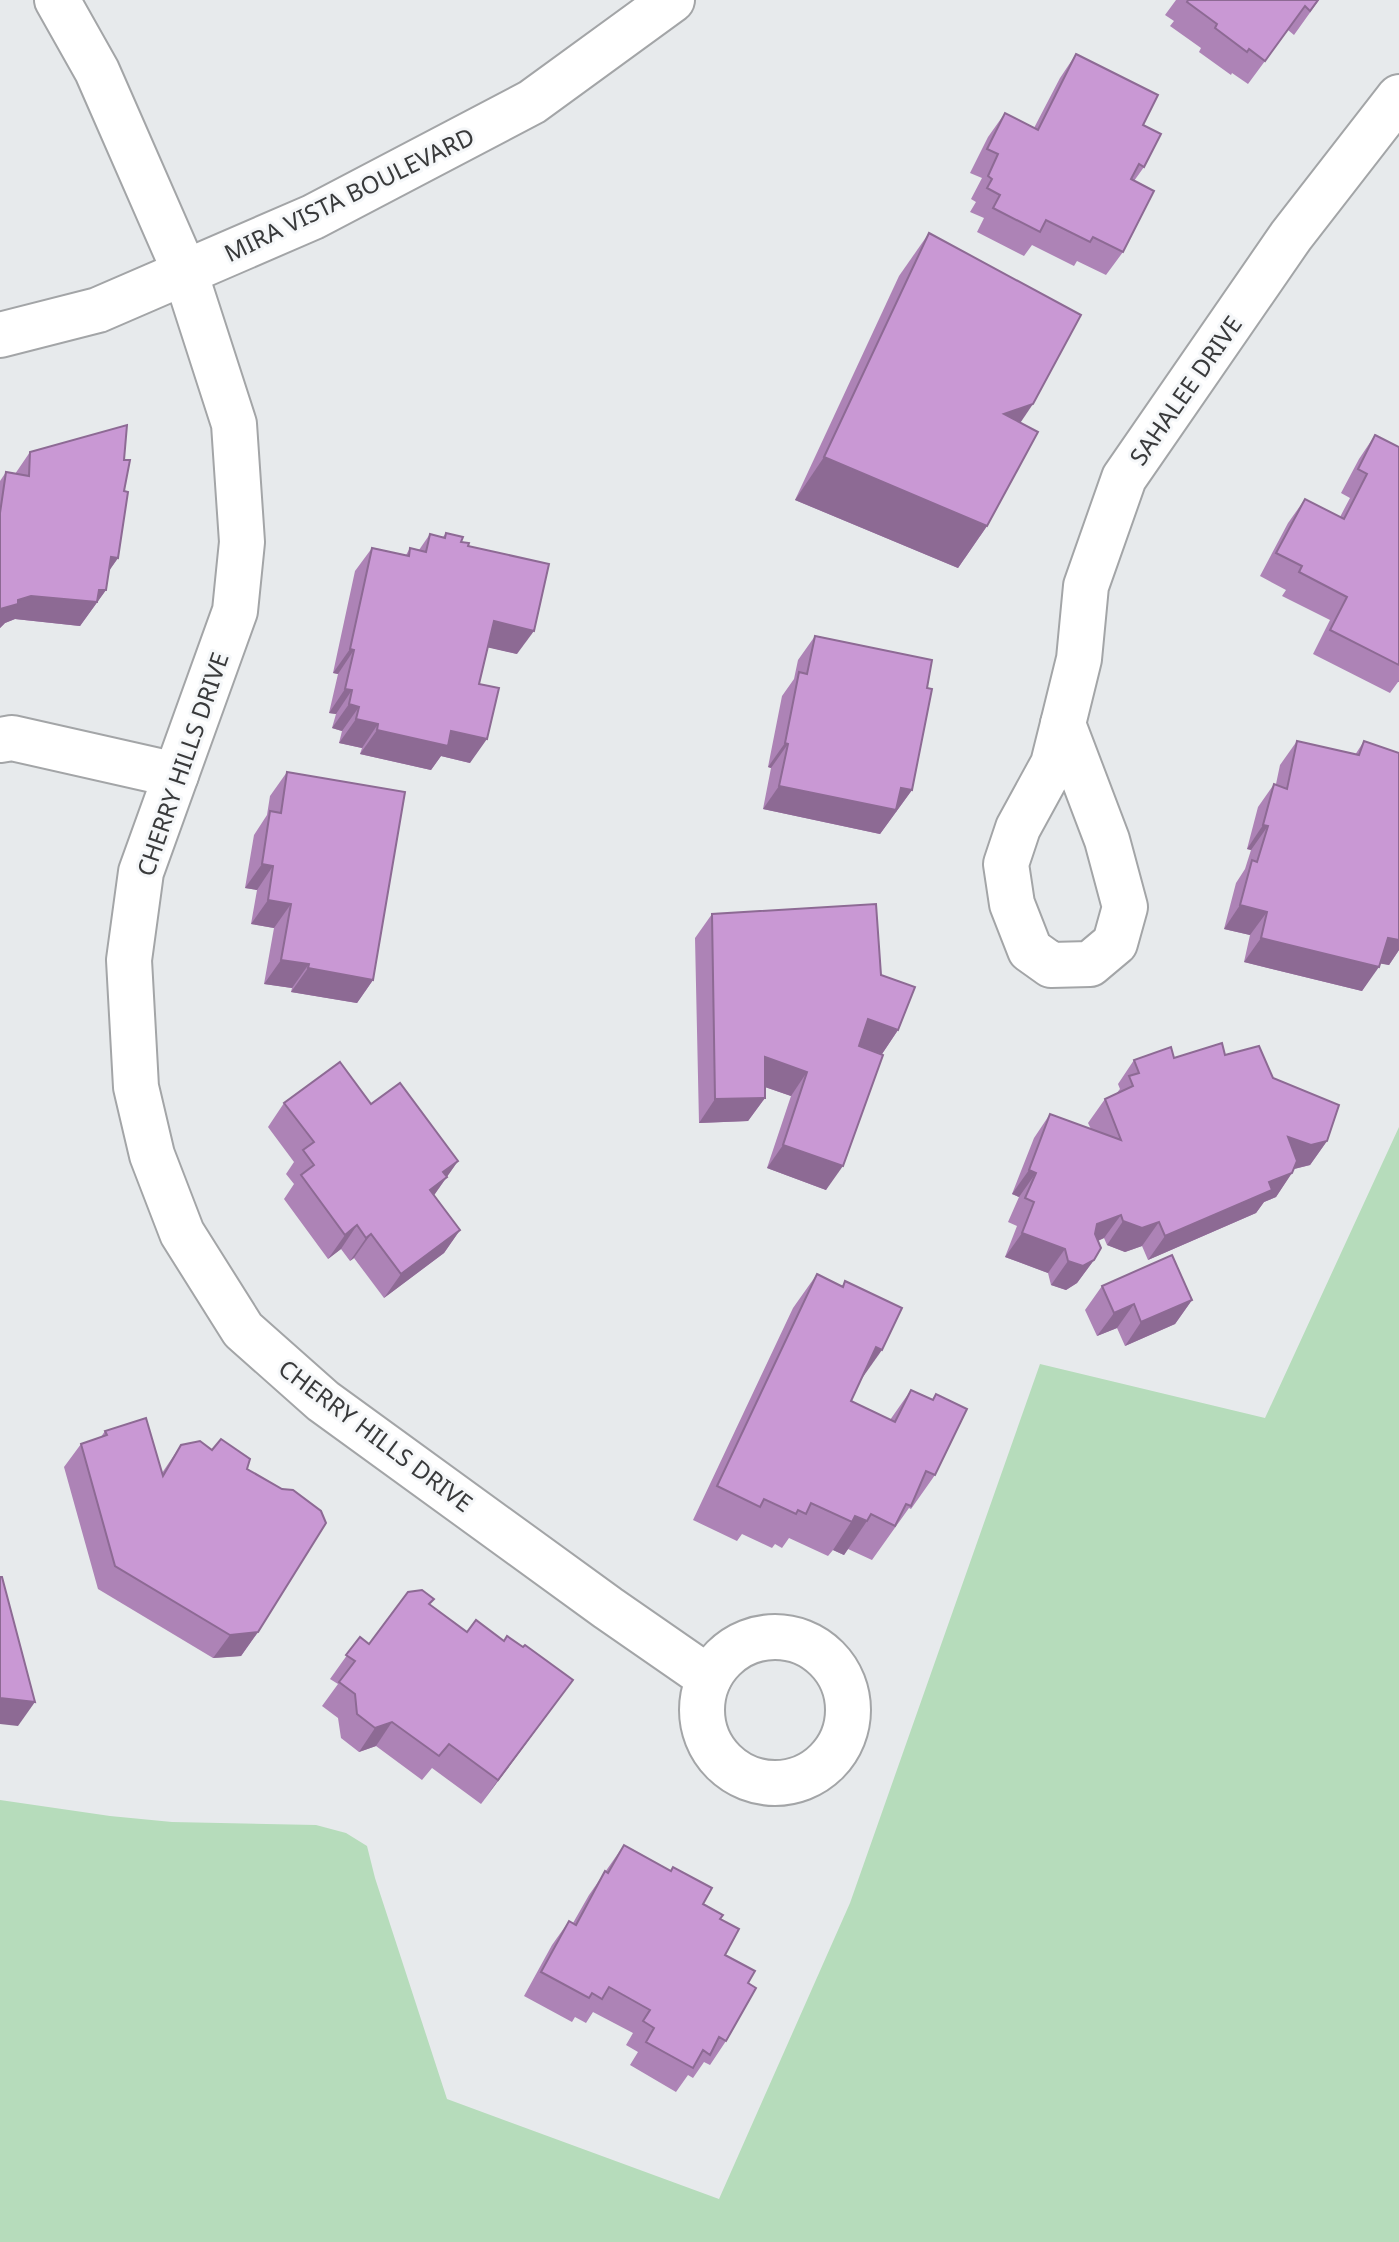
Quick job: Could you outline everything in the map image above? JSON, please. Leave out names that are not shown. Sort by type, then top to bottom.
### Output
[{"type":"street","name":"CHERRY HILLS DRIVE","points":[[57,0],[97,71],[185,272],[234,424],[242,542],[235,611],[141,872],[129,960],[136,1087],[152,1155],[182,1233],[243,1330],[323,1401],[709,1678]]},
{"type":"street","name":"MIRA VISTA BOULEVARD","points":[[0,335],[98,310],[313,217],[532,102],[672,0]]},
{"type":"street","name":"SAHALEE DRIVE","points":[[1063,724],[1107,840],[1125,907],[1115,943],[1090,964],[1051,965],[1030,950],[1012,904],[1006,864],[1018,828],[1053,764],[1079,659],[1086,586],[1124,478],[1291,236],[1399,97]]},
{"type":"street","points":[[0,740],[12,738],[176,775]]},
{"type":"green space","points":[[1399,1127],[1399,2242],[0,2242],[0,1800],[172,1822],[316,1825],[346,1833],[367,1846],[447,2099],[719,2199],[850,1903],[1040,1364],[1265,1418]]},
{"type":"building","points":[[1188,0],[1318,0],[1310,11],[1305,6],[1265,61],[1249,49],[1247,52],[1215,28],[1217,24]]},
{"type":"building","points":[[1076,54],[1158,95],[1143,125],[1161,134],[1144,167],[1139,164],[1131,179],[1154,191],[1123,252],[1093,237],[1090,242],[1046,220],[1040,232],[993,208],[1000,195],[987,188],[992,179],[988,176],[998,154],[987,149],[1005,113],[1038,130]]},
{"type":"building","points":[[929,233],[1081,315],[1033,404],[1004,414],[1038,432],[987,526],[824,457]]},
{"type":"building","points":[[127,425],[124,460],[130,460],[124,491],[128,492],[118,558],[111,557],[106,590],[99,590],[97,602],[31,596],[0,609],[0,513],[6,472],[29,476],[30,452]]},
{"type":"building","points":[[1375,435],[1399,447],[1399,665],[1330,630],[1347,597],[1299,572],[1302,566],[1276,553],[1305,499],[1344,519],[1367,474],[1358,469]]},
{"type":"building","points":[[446,533],[463,537],[461,542],[469,543],[468,546],[549,564],[534,631],[494,621],[479,684],[499,688],[487,739],[451,731],[448,746],[377,730],[378,724],[356,719],[359,707],[349,704],[352,690],[345,689],[354,650],[350,649],[372,548],[409,556],[410,548],[426,552],[430,534],[445,538]]},
{"type":"building","points":[[815,636],[932,660],[927,688],[932,689],[912,790],[901,788],[896,810],[779,786],[799,672],[807,674]]},
{"type":"building","points":[[1297,741],[1359,755],[1364,741],[1399,753],[1399,940],[1388,938],[1379,967],[1261,938],[1267,912],[1240,905],[1252,860],[1257,862],[1268,826],[1263,825],[1274,784],[1287,789]]},
{"type":"building","points":[[287,772],[405,792],[373,980],[281,960],[291,904],[268,900],[273,866],[262,864],[270,811],[281,813]]},
{"type":"building","points":[[876,904],[881,975],[915,987],[898,1030],[868,1019],[859,1046],[883,1055],[843,1166],[783,1145],[807,1072],[765,1057],[765,1098],[715,1099],[712,914]]},
{"type":"building","points":[[1222,1043],[1225,1055],[1259,1046],[1273,1078],[1339,1105],[1327,1141],[1311,1145],[1288,1137],[1297,1161],[1292,1173],[1269,1182],[1272,1190],[1165,1236],[1159,1222],[1142,1228],[1123,1221],[1121,1215],[1097,1224],[1095,1234],[1101,1248],[1094,1260],[1083,1266],[1068,1261],[1065,1249],[1022,1233],[1034,1202],[1025,1198],[1036,1173],[1029,1170],[1050,1114],[1121,1140],[1105,1099],[1133,1086],[1129,1076],[1139,1073],[1134,1060],[1171,1047],[1174,1058]]},
{"type":"building","points":[[340,1062],[371,1104],[400,1083],[458,1161],[443,1172],[447,1177],[430,1190],[460,1230],[401,1274],[371,1234],[366,1238],[357,1225],[345,1235],[301,1175],[314,1165],[303,1150],[314,1142],[284,1103]]},
{"type":"building","points":[[1172,1255],[1192,1300],[1141,1322],[1134,1304],[1114,1313],[1102,1286]]},
{"type":"building","points":[[817,1274],[843,1287],[845,1281],[902,1308],[882,1350],[876,1347],[851,1401],[895,1422],[911,1390],[933,1400],[936,1394],[967,1409],[935,1475],[926,1471],[911,1506],[906,1504],[895,1526],[871,1514],[867,1521],[855,1516],[852,1522],[811,1503],[806,1514],[798,1510],[796,1514],[764,1499],[760,1507],[717,1486]]},
{"type":"building","points":[[146,1418],[163,1476],[181,1445],[200,1441],[212,1450],[221,1439],[250,1459],[247,1469],[282,1489],[293,1490],[321,1511],[326,1523],[258,1632],[230,1635],[115,1566],[81,1444],[107,1435],[105,1431]]},
{"type":"building","points":[[2,1577],[35,1702],[0,1698]]},
{"type":"building","points":[[422,1590],[434,1599],[429,1604],[467,1632],[476,1620],[504,1641],[507,1636],[523,1647],[525,1645],[573,1680],[498,1780],[449,1744],[439,1756],[392,1722],[375,1728],[357,1714],[355,1694],[339,1682],[355,1661],[346,1655],[360,1637],[369,1644],[408,1592]]},
{"type":"building","points":[[624,1845],[671,1871],[673,1867],[712,1888],[703,1904],[723,1915],[720,1919],[739,1929],[725,1955],[755,1971],[748,1983],[756,1988],[726,2041],[719,2037],[710,2055],[703,2050],[693,2068],[646,2042],[654,2028],[643,2021],[650,2010],[609,1987],[602,1999],[592,1993],[589,1998],[541,1972],[569,1921],[576,1925],[605,1871],[608,1873]]}]
